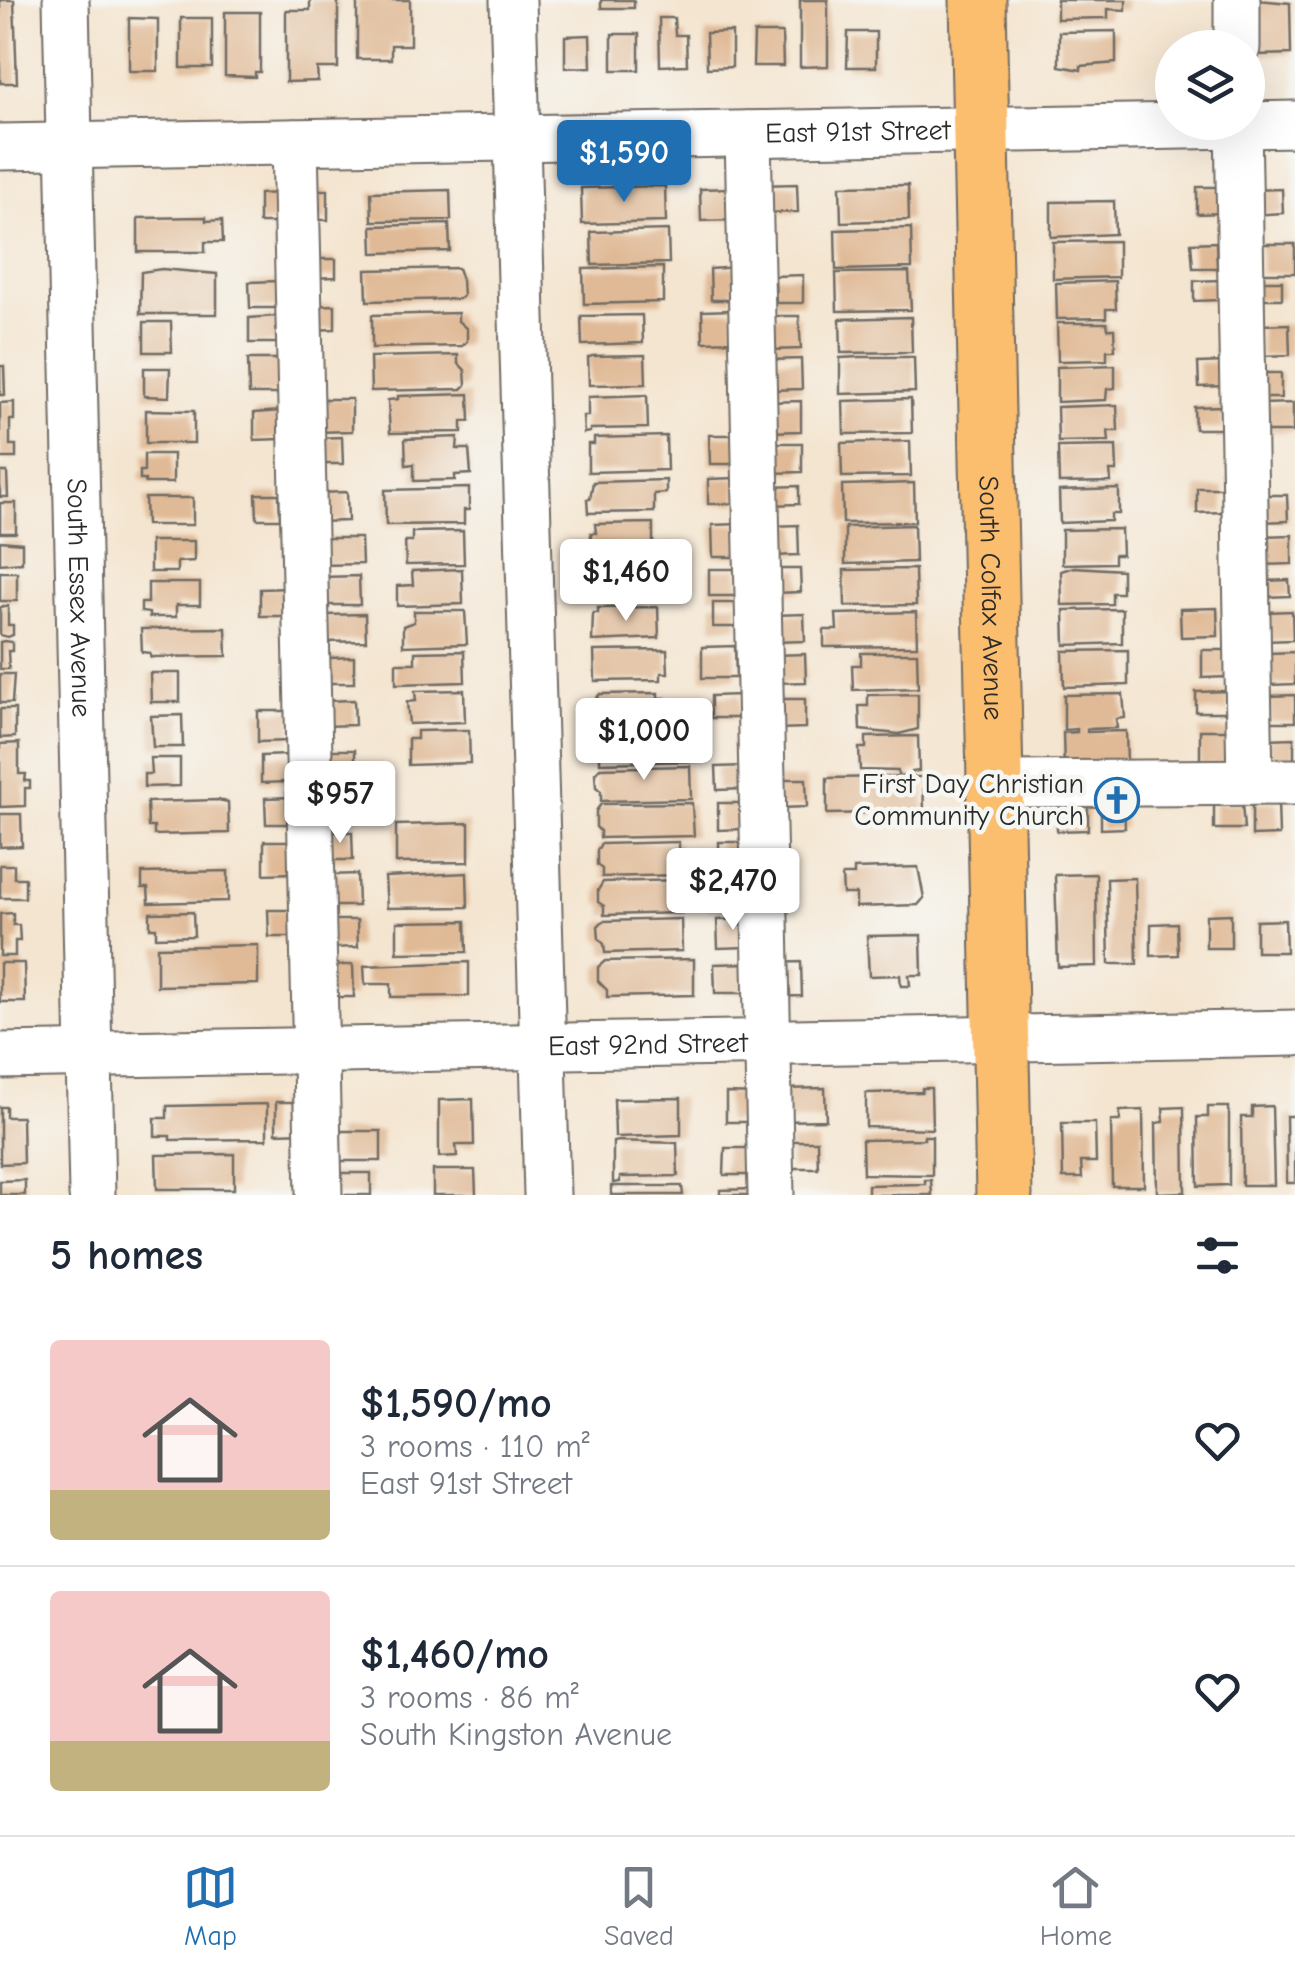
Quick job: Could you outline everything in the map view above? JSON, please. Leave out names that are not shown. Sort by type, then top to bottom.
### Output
[{"type":"main road","name":"South Colfax Avenue","points":[[978,0],[1004,1195]]},
{"type":"street","name":"South Essex Avenue","points":[[66,0],[92,1195]]},
{"type":"street","points":[[513,0],[547,1195]]},
{"type":"street","points":[[1237,0],[1237,30]]},
{"type":"street","name":"East 91st Street","points":[[1265,124],[1295,124]]},
{"type":"street","name":"East 91st Street","points":[[0,147],[1155,126]]},
{"type":"street","points":[[748,134],[771,1195]]},
{"type":"street","points":[[1238,140],[1250,782]]},
{"type":"street","points":[[295,142],[320,1195]]},
{"type":"street","points":[[995,784],[1295,782]]},
{"type":"street","name":"East 92nd Street","points":[[0,1056],[1295,1033]]},
{"type":"building","points":[[0,0],[14,0],[17,83],[0,83]]},
{"type":"building","points":[[310,0],[338,0],[338,68],[317,68],[318,81],[286,82],[286,10],[310,10]]},
{"type":"building","points":[[357,0],[410,0],[410,45],[391,45],[391,59],[357,59]]},
{"type":"building","points":[[601,0],[634,0],[634,8],[601,8]]},
{"type":"building","points":[[800,0],[828,0],[828,66],[800,67]]},
{"type":"building","points":[[1057,0],[1126,0],[1126,10],[1108,9],[1108,18],[1057,19]]},
{"type":"building","points":[[1257,0],[1290,3],[1291,54],[1265,55],[1265,30],[1257,30]]},
{"type":"building","points":[[225,12],[260,12],[260,72],[255,72],[255,77],[225,76]]},
{"type":"building","points":[[129,18],[158,19],[158,71],[129,71]]},
{"type":"building","points":[[181,18],[212,18],[212,68],[181,68]]},
{"type":"building","points":[[659,18],[674,18],[675,35],[686,35],[687,65],[660,66]]},
{"type":"building","points":[[1116,31],[1116,63],[1081,66],[1081,70],[1059,66],[1059,32]]},
{"type":"building","points":[[732,32],[732,67],[707,68],[706,33]]},
{"type":"building","points":[[848,32],[876,32],[876,67],[847,67]]},
{"type":"building","points":[[754,33],[782,33],[783,66],[753,66]]},
{"type":"building","points":[[612,34],[639,34],[639,70],[612,70]]},
{"type":"building","points":[[590,35],[591,67],[565,68],[565,36]]},
{"type":"building","points":[[797,184],[798,212],[760,213],[759,185]]},
{"type":"building","points":[[908,185],[909,220],[841,222],[840,186]]},
{"type":"building","points":[[665,186],[666,222],[582,224],[581,188]]},
{"type":"building","points":[[1197,187],[1223,187],[1223,213],[1197,214]]},
{"type":"building","points":[[733,188],[734,220],[701,221],[700,189]]},
{"type":"building","points":[[1282,189],[1283,213],[1253,215],[1252,190]]},
{"type":"building","points":[[305,190],[328,190],[328,220],[306,220]]},
{"type":"building","points":[[450,190],[451,220],[372,221],[371,192]]},
{"type":"building","points":[[281,193],[281,223],[259,223],[259,194]]},
{"type":"building","points":[[1114,201],[1115,234],[1051,237],[1051,202]]},
{"type":"building","points":[[206,217],[206,221],[222,220],[223,242],[205,242],[205,252],[138,252],[138,218]]},
{"type":"building","points":[[449,224],[450,251],[373,253],[372,226]]},
{"type":"building","points":[[911,228],[912,268],[836,270],[835,230]]},
{"type":"building","points":[[668,230],[669,263],[592,265],[591,232]]},
{"type":"building","points":[[1118,241],[1118,277],[1053,279],[1053,242]]},
{"type":"building","points":[[1216,242],[1217,268],[1193,268],[1191,243]]},
{"type":"building","points":[[1261,244],[1295,244],[1295,273],[1261,273]]},
{"type":"building","points":[[308,259],[336,259],[336,277],[309,278]]},
{"type":"building","points":[[663,267],[663,302],[584,304],[583,269]]},
{"type":"building","points":[[737,267],[732,300],[711,300],[710,269]]},
{"type":"building","points":[[458,268],[463,296],[459,299],[367,301],[366,270]]},
{"type":"building","points":[[162,269],[217,274],[217,314],[140,314],[141,272]]},
{"type":"building","points":[[909,272],[911,310],[837,311],[836,273]]},
{"type":"building","points":[[803,275],[803,303],[776,303],[775,276]]},
{"type":"building","points":[[1220,280],[1220,300],[1194,301],[1194,281]]},
{"type":"building","points":[[279,281],[280,308],[250,308],[249,282]]},
{"type":"building","points":[[1115,281],[1116,309],[1106,309],[1106,318],[1057,319],[1056,283]]},
{"type":"building","points":[[1252,281],[1282,281],[1282,299],[1252,299]]},
{"type":"building","points":[[335,305],[335,329],[309,330],[308,306]]},
{"type":"building","points":[[734,310],[735,341],[703,342],[702,311]]},
{"type":"building","points":[[458,313],[458,321],[467,329],[467,341],[462,346],[372,348],[372,315]]},
{"type":"building","points":[[642,315],[643,343],[582,345],[581,316]]},
{"type":"building","points":[[277,316],[278,343],[249,343],[249,318]]},
{"type":"building","points":[[770,316],[799,316],[801,349],[770,350]]},
{"type":"building","points":[[911,317],[912,352],[841,353],[840,319]]},
{"type":"building","points":[[144,322],[171,322],[172,352],[144,352]]},
{"type":"building","points":[[1057,323],[1107,323],[1108,329],[1114,329],[1115,350],[1107,350],[1107,360],[1058,361]]},
{"type":"building","points":[[1289,324],[1290,355],[1261,356],[1260,325]]},
{"type":"building","points":[[458,355],[458,363],[465,370],[466,385],[462,389],[371,391],[370,357]]},
{"type":"building","points":[[645,355],[646,384],[589,385],[588,358]]},
{"type":"building","points":[[914,357],[915,392],[840,394],[840,358]]},
{"type":"building","points":[[248,359],[280,359],[281,394],[249,394]]},
{"type":"building","points":[[801,359],[802,389],[770,390],[769,360]]},
{"type":"building","points":[[1224,362],[1224,386],[1199,387],[1198,363]]},
{"type":"building","points":[[1115,365],[1115,388],[1107,389],[1106,400],[1057,402],[1057,367]]},
{"type":"building","points":[[0,366],[4,366],[5,395],[0,395]]},
{"type":"building","points":[[144,368],[170,368],[169,397],[144,396]]},
{"type":"building","points":[[1255,373],[1281,373],[1281,398],[1255,398]]},
{"type":"building","points":[[469,394],[470,421],[462,421],[462,432],[390,433],[388,400],[398,396]]},
{"type":"building","points":[[647,395],[648,428],[590,429],[584,433],[588,397]]},
{"type":"building","points":[[315,399],[352,399],[352,431],[315,432]]},
{"type":"building","points":[[911,399],[912,433],[844,434],[843,401]]},
{"type":"building","points":[[801,401],[801,431],[769,432],[768,402]]},
{"type":"building","points":[[14,402],[10,445],[16,445],[16,458],[0,458],[0,403]]},
{"type":"building","points":[[1293,403],[1293,432],[1263,432],[1262,404]]},
{"type":"building","points":[[1117,405],[1118,431],[1108,431],[1109,441],[1058,442],[1057,407]]},
{"type":"building","points":[[1222,406],[1223,429],[1195,429],[1194,407]]},
{"type":"building","points":[[146,410],[194,411],[194,443],[146,443]]},
{"type":"building","points":[[281,411],[281,439],[254,440],[254,413]]},
{"type":"building","points":[[709,435],[739,435],[739,464],[710,464]]},
{"type":"building","points":[[666,436],[667,470],[588,472],[588,444],[594,444],[594,438]]},
{"type":"building","points":[[342,437],[343,464],[316,464],[315,438]]},
{"type":"building","points":[[458,437],[457,449],[469,449],[471,474],[455,475],[455,480],[414,481],[414,464],[406,465],[405,439]]},
{"type":"building","points":[[910,441],[911,476],[842,477],[841,443]]},
{"type":"building","points":[[771,443],[802,443],[802,472],[772,473]]},
{"type":"building","points":[[1116,446],[1117,471],[1110,471],[1111,482],[1059,483],[1058,447]]},
{"type":"building","points":[[144,454],[173,454],[173,483],[140,480]]},
{"type":"building","points":[[0,472],[7,472],[8,497],[0,497]]},
{"type":"building","points":[[736,478],[737,504],[708,504],[708,479]]},
{"type":"building","points":[[666,480],[666,493],[654,494],[654,512],[588,513],[587,499],[593,482]]},
{"type":"building","points":[[914,483],[915,522],[843,523],[842,485]]},
{"type":"building","points":[[799,486],[799,504],[769,505],[769,487]]},
{"type":"building","points":[[469,488],[469,510],[464,510],[464,524],[386,525],[385,490]]},
{"type":"building","points":[[1197,488],[1223,488],[1224,512],[1197,513]]},
{"type":"building","points":[[1119,489],[1119,514],[1111,514],[1111,521],[1060,523],[1059,491]]},
{"type":"building","points":[[347,492],[348,521],[316,522],[315,493]]},
{"type":"building","points":[[256,494],[279,494],[280,519],[257,519]]},
{"type":"building","points":[[1259,495],[1287,495],[1288,521],[1259,522]]},
{"type":"building","points":[[145,498],[193,498],[193,525],[146,525]]},
{"type":"building","points":[[0,503],[16,503],[16,533],[0,533]]},
{"type":"building","points":[[653,523],[653,553],[588,555],[595,524]]},
{"type":"building","points":[[739,524],[740,557],[713,557],[712,525]]},
{"type":"building","points":[[798,525],[799,555],[772,556],[772,526]]},
{"type":"building","points":[[914,525],[915,562],[845,564],[845,527]]},
{"type":"building","points":[[1121,529],[1122,555],[1114,555],[1114,563],[1062,564],[1062,530]]},
{"type":"building","points":[[463,531],[464,564],[406,565],[405,541],[412,541],[412,532]]},
{"type":"building","points":[[1292,535],[1292,564],[1262,565],[1261,536]]},
{"type":"building","points":[[322,538],[361,538],[362,564],[323,565]]},
{"type":"building","points":[[0,541],[22,543],[22,562],[0,564]]},
{"type":"building","points":[[150,541],[194,541],[194,561],[177,562],[177,572],[150,572]]},
{"type":"building","points":[[665,565],[666,591],[658,592],[658,596],[593,597],[592,572],[597,567]]},
{"type":"building","points":[[1074,567],[1122,570],[1122,593],[1112,593],[1112,604],[1062,605],[1061,571]]},
{"type":"building","points":[[462,569],[463,604],[397,606],[397,586],[413,585],[412,571]]},
{"type":"building","points":[[709,569],[738,569],[739,596],[709,596]]},
{"type":"building","points":[[775,569],[800,569],[801,592],[775,593]]},
{"type":"building","points":[[915,569],[916,605],[845,606],[844,570]]},
{"type":"building","points":[[0,572],[17,572],[17,601],[0,601]]},
{"type":"building","points":[[359,576],[360,605],[321,605],[321,577]]},
{"type":"building","points":[[1289,580],[1290,596],[1265,597],[1264,581]]},
{"type":"building","points":[[148,583],[200,583],[200,605],[176,605],[176,617],[149,617],[149,613],[141,612],[141,603],[148,603]]},
{"type":"building","points":[[289,588],[289,616],[260,616],[260,589]]},
{"type":"building","points":[[713,603],[738,603],[738,627],[713,627]]},
{"type":"building","points":[[3,606],[8,606],[8,625],[13,625],[13,635],[8,637],[0,635]]},
{"type":"building","points":[[658,607],[659,638],[592,641],[593,613],[598,613],[598,608]]},
{"type":"building","points":[[1217,608],[1218,636],[1181,637],[1180,609]]},
{"type":"building","points":[[1122,609],[1122,643],[1065,645],[1064,610]]},
{"type":"building","points":[[414,611],[465,611],[467,644],[403,646],[403,626],[414,622]]},
{"type":"building","points":[[1292,611],[1293,640],[1266,641],[1266,612]]},
{"type":"building","points":[[916,612],[917,646],[824,647],[824,630],[837,630],[836,614]]},
{"type":"building","points":[[365,614],[366,641],[326,642],[326,615]]},
{"type":"building","points":[[804,614],[805,641],[774,642],[774,615]]},
{"type":"building","points":[[226,628],[227,656],[151,657],[150,653],[142,652],[141,629]]},
{"type":"building","points":[[0,642],[12,642],[9,669],[0,669]]},
{"type":"building","points":[[735,646],[736,678],[702,678],[702,647]]},
{"type":"building","points":[[667,650],[668,673],[661,673],[661,680],[595,681],[594,651]]},
{"type":"building","points":[[1128,650],[1128,685],[1064,687],[1063,651]]},
{"type":"building","points":[[1202,650],[1229,650],[1229,677],[1202,678]]},
{"type":"building","points":[[464,651],[465,682],[396,684],[396,663],[415,663],[415,652]]},
{"type":"building","points":[[1295,652],[1295,684],[1270,685],[1269,653]]},
{"type":"building","points":[[861,653],[917,653],[918,688],[853,690],[852,665],[861,665]]},
{"type":"building","points":[[805,654],[806,682],[775,683],[775,655]]},
{"type":"building","points":[[354,657],[354,683],[329,683],[329,658]]},
{"type":"building","points":[[150,673],[180,673],[180,702],[151,702]]},
{"type":"building","points":[[0,674],[14,674],[12,703],[0,703]]},
{"type":"building","points":[[464,690],[465,722],[409,724],[407,702],[416,701],[415,691]]},
{"type":"building","points":[[1228,691],[1228,712],[1196,712],[1196,692]]},
{"type":"building","points":[[658,693],[658,698],[665,698],[666,720],[657,720],[657,726],[595,727],[595,711],[599,711],[596,699],[600,694]]},
{"type":"building","points":[[918,694],[918,729],[899,734],[860,730],[859,706],[868,706],[868,695]]},
{"type":"building","points":[[1123,694],[1125,718],[1116,719],[1117,728],[1087,732],[1126,731],[1127,764],[1064,767],[1063,733],[1077,729],[1064,730],[1064,695]]},
{"type":"building","points":[[740,695],[740,718],[711,718],[711,696]]},
{"type":"building","points":[[1295,695],[1295,722],[1270,722],[1269,696]]},
{"type":"building","points":[[776,699],[805,699],[805,728],[777,729]]},
{"type":"building","points":[[354,700],[355,725],[323,726],[323,701]]},
{"type":"building","points":[[0,709],[15,709],[15,737],[0,738]]},
{"type":"building","points":[[258,711],[292,711],[291,741],[258,742]]},
{"type":"building","points":[[182,715],[183,747],[153,747],[151,716]]},
{"type":"building","points":[[469,730],[470,763],[408,765],[408,739],[417,739],[417,731]]},
{"type":"building","points":[[693,730],[694,761],[600,763],[600,756],[594,753],[598,731]]},
{"type":"building","points":[[1200,730],[1231,730],[1232,764],[1200,765]]},
{"type":"building","points":[[918,736],[919,771],[898,776],[898,771],[860,770],[859,748],[866,748],[866,737]]},
{"type":"building","points":[[1294,738],[1294,765],[1268,765],[1268,739]]},
{"type":"building","points":[[19,743],[19,774],[26,774],[25,781],[30,781],[30,788],[25,788],[25,806],[0,807],[0,744]]},
{"type":"building","points":[[327,750],[355,750],[355,766],[327,766]]},
{"type":"building","points":[[287,755],[288,782],[261,783],[261,756]]},
{"type":"building","points":[[150,758],[180,758],[180,786],[144,787],[144,774],[151,774]]},
{"type":"building","points":[[690,766],[691,799],[601,801],[601,791],[596,787],[595,773],[600,768]]},
{"type":"building","points":[[744,766],[746,789],[717,790],[716,767]]},
{"type":"building","points":[[923,777],[924,812],[827,814],[827,778]]},
{"type":"building","points":[[777,779],[806,779],[807,807],[778,808]]},
{"type":"building","points":[[294,797],[294,824],[266,824],[265,798]]},
{"type":"building","points":[[1088,801],[1088,830],[1057,831],[1057,802]]},
{"type":"building","points":[[1101,801],[1124,801],[1125,828],[1101,829]]},
{"type":"building","points":[[147,802],[228,802],[229,833],[154,835],[154,827],[148,827]]},
{"type":"building","points":[[1252,802],[1278,802],[1279,835],[1252,836]]},
{"type":"building","points":[[692,803],[694,836],[600,838],[596,827],[596,811],[601,804]]},
{"type":"building","points":[[718,803],[744,803],[745,829],[718,830]]},
{"type":"building","points":[[1214,803],[1242,803],[1244,829],[1214,829]]},
{"type":"building","points":[[0,814],[21,814],[22,846],[0,847]]},
{"type":"building","points":[[469,823],[469,862],[396,863],[396,825]]},
{"type":"building","points":[[327,832],[352,832],[353,860],[328,860]]},
{"type":"building","points":[[264,841],[294,841],[294,873],[264,874]]},
{"type":"building","points":[[679,842],[679,875],[602,877],[602,869],[597,865],[601,844]]},
{"type":"building","points":[[719,842],[747,842],[748,871],[719,872]]},
{"type":"building","points":[[0,865],[14,865],[14,878],[25,878],[25,898],[0,898]]},
{"type":"building","points":[[918,867],[924,898],[918,905],[856,907],[856,894],[843,894],[842,875],[854,875],[854,869]]},
{"type":"building","points":[[228,871],[228,901],[149,903],[148,888],[142,888],[142,873]]},
{"type":"building","points":[[467,873],[468,907],[387,908],[385,877]]},
{"type":"building","points":[[357,874],[358,906],[328,906],[328,875]]},
{"type":"building","points":[[1096,874],[1097,966],[1058,967],[1055,875]]},
{"type":"building","points":[[1135,878],[1137,964],[1109,964],[1107,879]]},
{"type":"building","points":[[682,880],[682,913],[604,915],[604,906],[598,902],[603,882]]},
{"type":"building","points":[[746,881],[746,910],[708,911],[707,882]]},
{"type":"building","points":[[268,910],[295,910],[296,937],[269,937]]},
{"type":"building","points":[[193,912],[194,936],[156,937],[156,928],[150,928],[150,913]]},
{"type":"building","points":[[13,913],[20,941],[15,941],[15,956],[0,956],[0,914]]},
{"type":"building","points":[[1231,914],[1231,948],[1206,948],[1206,915]]},
{"type":"building","points":[[681,919],[682,951],[605,953],[599,939],[598,926],[603,921]]},
{"type":"building","points":[[748,919],[748,947],[718,948],[717,920]]},
{"type":"building","points":[[326,920],[357,920],[358,947],[328,948]]},
{"type":"building","points":[[1285,920],[1286,952],[1256,952],[1256,921]]},
{"type":"building","points":[[466,921],[467,952],[397,953],[397,922]]},
{"type":"building","points":[[1177,923],[1178,955],[1151,956],[1151,924]]},
{"type":"building","points":[[921,935],[922,975],[909,975],[910,986],[901,986],[900,975],[869,976],[867,936]]},
{"type":"building","points":[[258,945],[258,984],[157,986],[157,947]]},
{"type":"building","points":[[694,959],[694,995],[607,997],[607,990],[598,981],[598,967],[605,961]]},
{"type":"building","points":[[469,962],[469,996],[391,997],[391,984],[365,984],[364,966]]},
{"type":"building","points":[[801,962],[802,996],[771,997],[770,963]]},
{"type":"building","points":[[0,963],[24,963],[25,1002],[0,1002]]},
{"type":"building","points":[[750,963],[750,993],[715,993],[714,964]]},
{"type":"building","points":[[326,965],[353,965],[354,997],[326,997]]},
{"type":"building","points":[[825,1088],[826,1120],[783,1121],[782,1089]]},
{"type":"building","points":[[922,1088],[931,1088],[932,1129],[866,1127],[866,1093],[922,1092]]},
{"type":"building","points":[[726,1093],[756,1094],[756,1122],[726,1122]]},
{"type":"building","points":[[681,1098],[681,1135],[615,1137],[614,1099]]},
{"type":"building","points":[[473,1099],[474,1145],[456,1145],[457,1156],[439,1157],[439,1100]]},
{"type":"building","points":[[276,1102],[304,1102],[305,1132],[276,1133]]},
{"type":"building","points":[[267,1104],[267,1139],[170,1140],[170,1136],[155,1136],[155,1118],[167,1118],[167,1106]]},
{"type":"building","points":[[1272,1106],[1274,1185],[1242,1185],[1241,1117],[1252,1117],[1252,1107]]},
{"type":"building","points":[[0,1107],[6,1107],[6,1117],[22,1117],[23,1163],[0,1164]]},
{"type":"building","points":[[1184,1107],[1185,1192],[1157,1193],[1156,1123],[1164,1122],[1163,1108]]},
{"type":"building","points":[[1208,1107],[1229,1107],[1229,1185],[1198,1186],[1197,1117],[1208,1117]]},
{"type":"building","points":[[1143,1110],[1144,1186],[1112,1186],[1111,1121],[1120,1121],[1120,1111]]},
{"type":"building","points":[[1286,1116],[1295,1116],[1295,1183],[1287,1183]]},
{"type":"building","points":[[1062,1123],[1095,1123],[1096,1162],[1081,1162],[1082,1178],[1063,1178]]},
{"type":"building","points":[[336,1131],[381,1131],[381,1161],[337,1161]]},
{"type":"building","points":[[932,1136],[932,1175],[863,1174],[862,1140]]},
{"type":"building","points":[[790,1141],[817,1141],[818,1168],[790,1168]]},
{"type":"building","points":[[613,1142],[677,1143],[678,1176],[620,1177],[620,1182],[613,1183]]},
{"type":"building","points":[[725,1148],[753,1148],[753,1175],[724,1175]]},
{"type":"building","points":[[234,1154],[234,1189],[157,1189],[156,1155]]},
{"type":"building","points":[[433,1170],[475,1170],[476,1195],[433,1195]]},
{"type":"building","points":[[331,1173],[371,1173],[371,1195],[331,1195]]},
{"type":"building","points":[[25,1180],[25,1195],[0,1195],[0,1181]]},
{"type":"building","points":[[925,1180],[931,1180],[932,1195],[868,1195],[868,1185],[925,1184]]},
{"type":"building","points":[[611,1186],[682,1186],[683,1195],[611,1195]]},
{"type":"building","points":[[753,1189],[753,1195],[720,1195],[720,1190]]},
{"type":"place","name":"First Day Christian Community Church","points":[[1117,800]]}]
